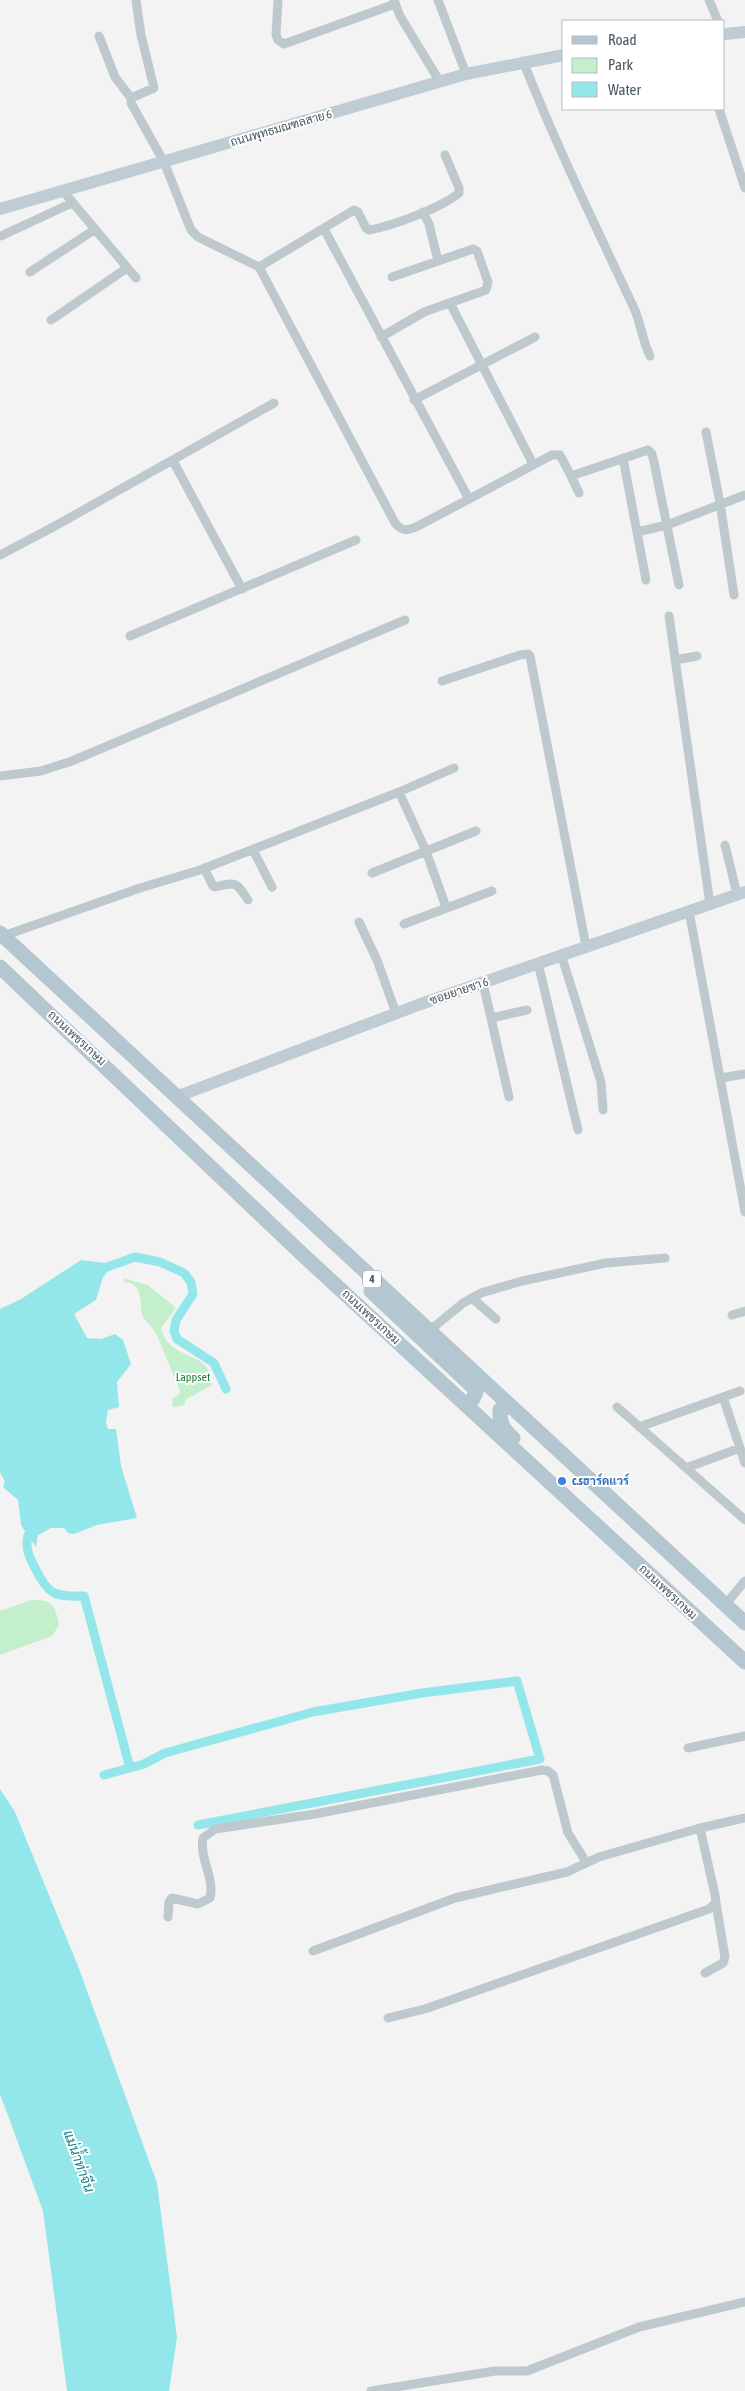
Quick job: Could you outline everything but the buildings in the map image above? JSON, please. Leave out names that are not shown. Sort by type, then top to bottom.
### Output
[{"type":"main road","points":[[725,34],[745,32]]},
{"type":"main road","name":"ถนนพุทธมณฑลสาย 6","points":[[0,209],[466,74],[523,61],[562,55]]},
{"type":"main road","name":"ซอยยายชา 6","points":[[176,1097],[396,1013],[561,954],[741,893]]},
{"type":"main road","name":"ถนนเพชรเกษม","points":[[1,934],[745,1623]]},
{"type":"main road","name":"ถนนเพชรเกษม","points":[[0,967],[303,1255],[745,1662]]},
{"type":"main road","points":[[352,1260],[350,1266],[364,1284],[473,1387],[476,1392],[473,1400],[466,1404]]},
{"type":"main road","points":[[510,1406],[500,1410],[503,1428],[578,1498],[582,1513]]},
{"type":"street","points":[[131,98],[154,88],[141,35],[136,0]]},
{"type":"street","points":[[278,0],[276,35],[278,40],[284,44],[395,2],[440,82]]},
{"type":"street","points":[[438,0],[466,74]]},
{"type":"street","points":[[709,0],[718,20]]},
{"type":"street","points":[[99,36],[115,78],[131,98],[164,162],[194,234],[259,267],[394,524],[400,529],[407,531],[552,455],[560,454],[579,493]]},
{"type":"street","points":[[523,61],[549,129],[635,309],[643,343],[650,356]]},
{"type":"street","points":[[719,110],[745,188]]},
{"type":"street","points":[[259,267],[354,210],[358,212],[366,228],[369,230],[423,212],[459,193],[459,188],[445,155]]},
{"type":"street","points":[[63,191],[136,278]]},
{"type":"street","points":[[1,236],[72,203]]},
{"type":"street","points":[[423,212],[429,224],[438,261]]},
{"type":"street","points":[[324,229],[414,400],[469,499]]},
{"type":"street","points":[[30,272],[94,230]]},
{"type":"street","points":[[381,336],[408,319],[486,290],[488,282],[476,251],[473,249],[392,277]]},
{"type":"street","points":[[51,320],[127,268]]},
{"type":"street","points":[[450,303],[534,464]]},
{"type":"street","points":[[414,400],[535,337]]},
{"type":"street","points":[[0,555],[274,403]]},
{"type":"street","points":[[706,432],[720,503],[734,595]]},
{"type":"street","points":[[571,476],[643,450],[648,450],[652,454],[679,585]]},
{"type":"street","points":[[623,458],[646,580]]},
{"type":"street","points":[[173,460],[242,589]]},
{"type":"street","points":[[637,532],[667,525],[720,503],[745,495]]},
{"type":"street","points":[[130,636],[356,540]]},
{"type":"street","points":[[669,616],[710,904]]},
{"type":"street","points":[[0,776],[41,771],[72,761],[405,620]]},
{"type":"street","points":[[442,681],[520,655],[528,654],[530,656],[586,946]]},
{"type":"street","points":[[675,660],[697,656]]},
{"type":"street","points":[[1,934],[204,868],[400,792],[454,768]]},
{"type":"street","points":[[400,792],[426,851],[446,907]]},
{"type":"street","points":[[372,873],[476,831]]},
{"type":"street","points":[[725,845],[741,893]]},
{"type":"street","points":[[253,850],[272,887]]},
{"type":"street","points":[[204,868],[213,886],[237,884],[248,900]]},
{"type":"street","points":[[404,924],[492,891]]},
{"type":"street","points":[[689,911],[745,1212]]},
{"type":"street","points":[[358,922],[377,960],[396,1013]]},
{"type":"street","points":[[561,954],[601,1082],[603,1110]]},
{"type":"street","points":[[538,963],[578,1130]]},
{"type":"street","points":[[483,983],[509,1097]]},
{"type":"street","points":[[491,1018],[527,1010]]},
{"type":"street","points":[[721,1078],[745,1074]]},
{"type":"street","points":[[429,1331],[462,1303],[481,1293],[522,1281],[606,1263],[666,1258]]},
{"type":"street","points":[[472,1298],[496,1319]]},
{"type":"street","points":[[732,1315],[745,1311]]},
{"type":"street","points":[[639,1427],[740,1391]]},
{"type":"street","points":[[723,1397],[745,1463]]},
{"type":"street","points":[[617,1408],[745,1520]]},
{"type":"street","points":[[686,1468],[740,1448]]},
{"type":"street","points":[[725,1605],[745,1581]]},
{"type":"street","points":[[688,1748],[745,1736]]},
{"type":"street","points":[[168,1917],[172,1898],[198,1904],[210,1898],[212,1886],[202,1845],[203,1838],[215,1829],[315,1814],[542,1770],[548,1771],[553,1775],[568,1833],[586,1862]]},
{"type":"street","points":[[313,1951],[455,1898],[567,1872],[599,1857],[700,1828],[745,1818]]},
{"type":"street","points":[[700,1828],[725,1957],[723,1963],[704,1973]]},
{"type":"street","points":[[388,2018],[434,2006],[690,1916],[709,1909],[716,1903]]},
{"type":"street","points":[[371,2391],[495,2371],[527,2371],[639,2327],[745,2302]]},
{"type":"green space","name":"Lappset","points":[[123,1278],[148,1285],[176,1308],[161,1328],[166,1339],[173,1347],[198,1360],[210,1373],[212,1385],[185,1400],[185,1405],[173,1407],[172,1399],[180,1394],[180,1391],[156,1333],[142,1316],[138,1290],[131,1283],[125,1282]]},
{"type":"green space","points":[[31,1600],[44,1601],[52,1605],[59,1625],[52,1636],[0,1655],[0,1611]]},
{"type":"water","points":[[81,1260],[105,1263],[108,1271],[103,1277],[96,1300],[74,1314],[87,1338],[101,1339],[115,1334],[123,1340],[131,1364],[117,1382],[119,1407],[108,1410],[106,1422],[108,1429],[116,1429],[121,1466],[137,1518],[97,1525],[74,1534],[68,1533],[64,1528],[51,1528],[38,1535],[36,1547],[21,1525],[18,1500],[3,1487],[5,1482],[0,1472],[0,1309],[21,1299]]},
{"type":"water","name":"แม่น้ำท่าจีน","points":[[0,1789],[15,1812],[78,1966],[157,2183],[177,2337],[169,2391],[67,2391],[43,2211],[0,2094]]},
{"type":"waterway","points":[[107,1267],[135,1257],[160,1262],[184,1273],[191,1282],[193,1294],[176,1320],[174,1331],[177,1339],[214,1363],[226,1389]]},
{"type":"waterway","points":[[28,1535],[27,1548],[29,1556],[44,1584],[59,1595],[84,1596],[130,1768]]},
{"type":"waterway","points":[[104,1775],[144,1764],[165,1753],[313,1712],[422,1693],[517,1681],[540,1759],[198,1825]]},
{"type":"place","name":"c.sฮาร์ดแวร์","points":[[562,1481]]}]
